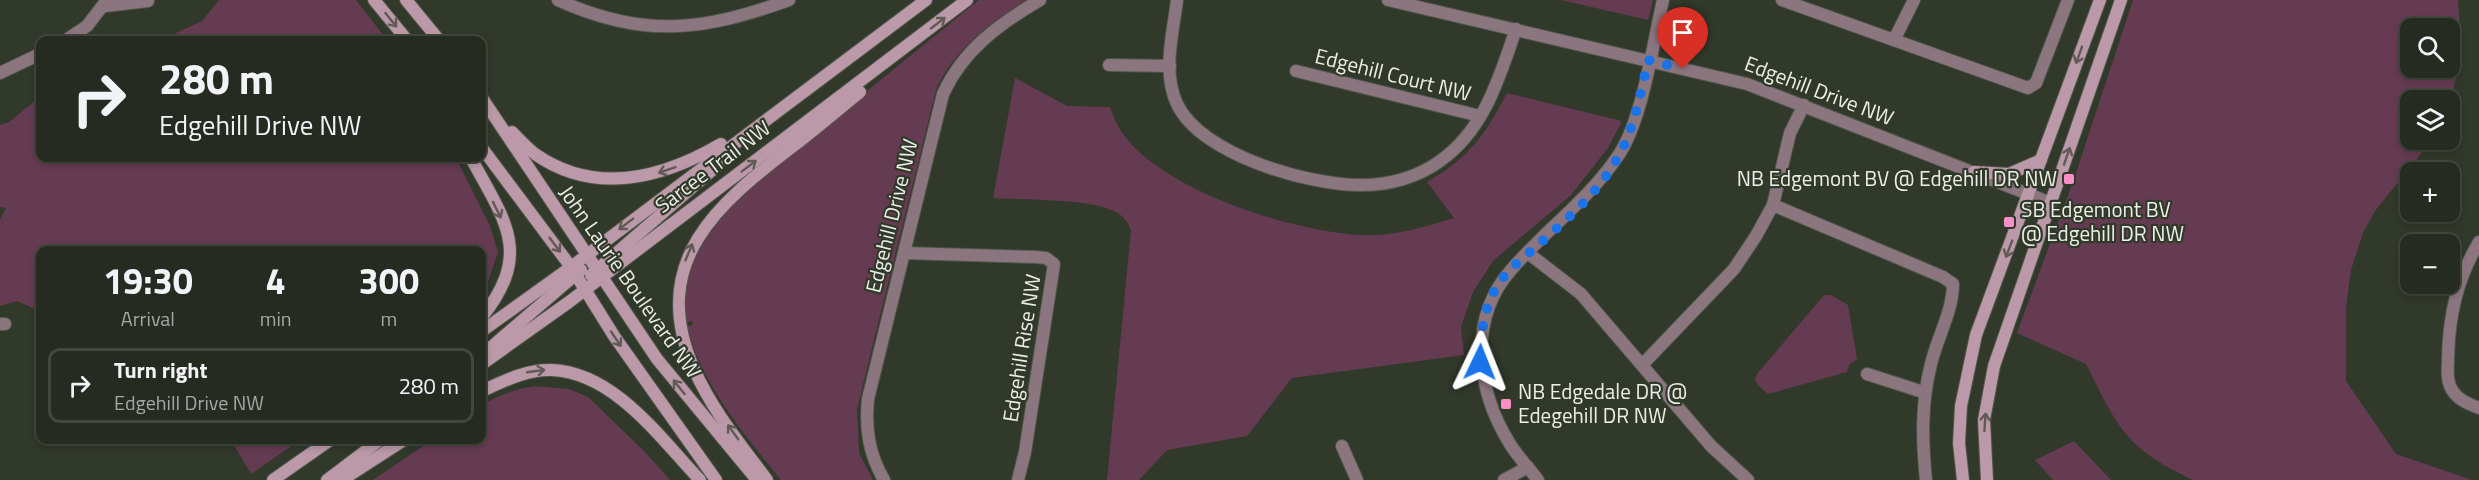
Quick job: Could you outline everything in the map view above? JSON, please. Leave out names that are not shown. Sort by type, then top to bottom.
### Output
[{"type":"main road","points":[[374,0],[404,36]]},
{"type":"main road","points":[[407,0],[436,36]]},
{"type":"main road","name":"Sarcee Trail NW","points":[[587,254],[926,0]]},
{"type":"main road","name":"Sarcee Trail NW","points":[[486,361],[585,289],[599,273],[909,46],[967,0]]},
{"type":"main road","points":[[1963,480],[1958,420],[1964,378],[1985,310],[2030,194],[2100,0]]},
{"type":"main road","points":[[1987,480],[1984,420],[1994,366],[2121,0]]},
{"type":"main road","points":[[490,111],[509,128],[525,148],[550,166],[566,172],[607,180],[647,176],[711,151],[851,49],[875,39]]},
{"type":"main road","points":[[767,480],[726,423],[694,369],[682,337],[678,312],[680,283],[685,262],[695,240],[727,201],[751,178],[895,63],[909,46]]},
{"type":"main road","name":"John Laurie Boulevard NW","points":[[486,104],[657,359],[757,480]]},
{"type":"main road","points":[[599,273],[744,144],[760,124]]},
{"type":"main road","name":"John Laurie Boulevard NW","points":[[486,153],[573,271],[614,336],[716,480]]},
{"type":"main road","points":[[1974,172],[2007,175],[2022,171],[2041,160]]},
{"type":"main road","points":[[473,162],[511,244],[512,262],[507,281],[498,298],[486,312]]},
{"type":"main road","points":[[486,328],[586,264],[587,254]]},
{"type":"main road","points":[[486,351],[573,271]]},
{"type":"main road","points":[[486,389],[515,375],[540,370],[563,370],[584,375],[603,384],[621,398],[700,480]]},
{"type":"main road","points":[[272,480],[314,444]]},
{"type":"main road","points":[[272,480],[324,444]]},
{"type":"main road","points":[[327,480],[375,444]]},
{"type":"main road","points":[[342,480],[398,444]]},
{"type":"street","points":[[558,0],[585,14],[620,24],[647,27],[677,27],[733,20],[781,1]]},
{"type":"street","name":"Edgehill Drive NW","points":[[884,480],[873,462],[868,445],[866,413],[948,81],[963,57],[974,47],[1023,9],[1040,0]]},
{"type":"street","points":[[1177,0],[1170,82],[1175,99],[1197,130],[1241,155],[1333,183],[1377,184],[1402,180],[1424,171],[1450,154],[1491,101],[1516,29]]},
{"type":"street","name":"Edgehill Drive NW","points":[[1388,0],[1747,84],[2051,203]]},
{"type":"street","points":[[1538,480],[1510,444],[1495,416],[1485,388],[1480,362],[1481,334],[1487,308],[1497,286],[1510,270],[1586,200],[1614,165],[1633,128],[1663,0]]},
{"type":"street","points":[[1782,0],[2028,88],[2036,83],[2068,0]]},
{"type":"street","points":[[1894,40],[1914,0]]},
{"type":"street","points":[[72,36],[87,26],[106,3],[148,2]]},
{"type":"street","points":[[0,73],[36,56]]},
{"type":"street","points":[[1109,64],[1170,66]]},
{"type":"street","name":"Edgehill Court NW","points":[[1296,71],[1480,116]]},
{"type":"street","points":[[1642,365],[1734,269],[1773,205],[1790,133],[1804,105]]},
{"type":"street","points":[[1773,205],[1943,277],[1953,284],[1953,295],[1930,362],[1923,392],[1922,435],[1926,480]]},
{"type":"street","points":[[2479,242],[2457,283],[2448,348],[2448,381],[2451,389],[2466,403],[2479,408]]},
{"type":"street","points":[[1528,253],[1581,294],[1711,446],[1748,480]]},
{"type":"street","name":"Edgehill Rise NW","points":[[904,254],[1036,257],[1046,258],[1054,264],[1025,452],[1018,480]]},
{"type":"street","points":[[1867,374],[1923,392]]},
{"type":"street","points":[[1342,446],[1357,480]]},
{"type":"street","points":[[1504,480],[1528,467]]},
{"type":"shaded area","points":[[219,0],[356,0],[384,36],[170,36],[202,21]]},
{"type":"shaded area","points":[[979,0],[1028,0],[1000,17],[974,38],[952,62],[936,90],[857,409],[859,453],[873,480],[781,480],[725,408],[702,368],[687,326],[693,325],[692,321],[686,323],[684,305],[685,282],[693,257],[715,222],[767,172]]},
{"type":"shaded area","points":[[1561,0],[1653,0],[1648,20]]},
{"type":"shaded area","points":[[2133,0],[2458,0],[2459,18],[2400,18],[2400,78],[2456,78],[2453,90],[2400,90],[2400,150],[2424,150],[2414,162],[2400,162],[2400,180],[2375,211],[2363,233],[2351,270],[2346,307],[2346,381],[2396,454],[2472,480],[2193,480],[2152,457],[2126,434],[2116,421],[2086,364],[2017,333],[2074,179]]},
{"type":"shaded area","points":[[2460,27],[2462,54],[2460,62]]},
{"type":"shaded area","points":[[1015,78],[1067,106],[1110,107],[1124,136],[1147,158],[1172,176],[1202,192],[1235,206],[1301,226],[1360,235],[1396,233],[1454,218],[1427,182],[1454,164],[1475,144],[1491,122],[1507,93],[1622,121],[1608,148],[1571,195],[1493,261],[1473,292],[1461,327],[1464,355],[1292,378],[1247,436],[1167,450],[1139,480],[1107,480],[1131,230],[1121,216],[1105,207],[1074,202],[993,198]]},
{"type":"shaded area","points":[[36,100],[36,162],[458,162],[490,226],[498,252],[486,287],[486,246],[36,246],[36,306],[33,308],[17,301],[0,306],[0,220],[6,208],[0,207],[0,125],[9,122]]},
{"type":"shaded area","points":[[1824,295],[1831,295],[1848,305],[1857,359],[1849,365],[1847,372],[1768,394],[1755,380],[1757,374]]},
{"type":"shaded area","points":[[535,386],[569,389],[588,397],[645,452],[670,480],[373,480],[426,444],[486,444],[486,403]]},
{"type":"shaded area","points":[[2074,441],[2111,480],[2053,480],[2035,460]]},
{"type":"shaded area","points":[[233,444],[294,444],[251,474]]},
{"type":"place","name":"NB Edgemont BV @ Edgehill DR NW","points":[[2069,179]]},
{"type":"place","name":"SB Edgemont BV @ Edgehill DR NW","points":[[2009,222]]},
{"type":"place","name":"NB Edgedale DR @ Edegehill DR NW","points":[[1506,404]]},
{"type":"route","points":[[1480,362],[1481,334],[1487,308],[1497,286],[1510,270],[1586,200],[1614,165],[1633,128],[1648,60],[1683,69]]}]
